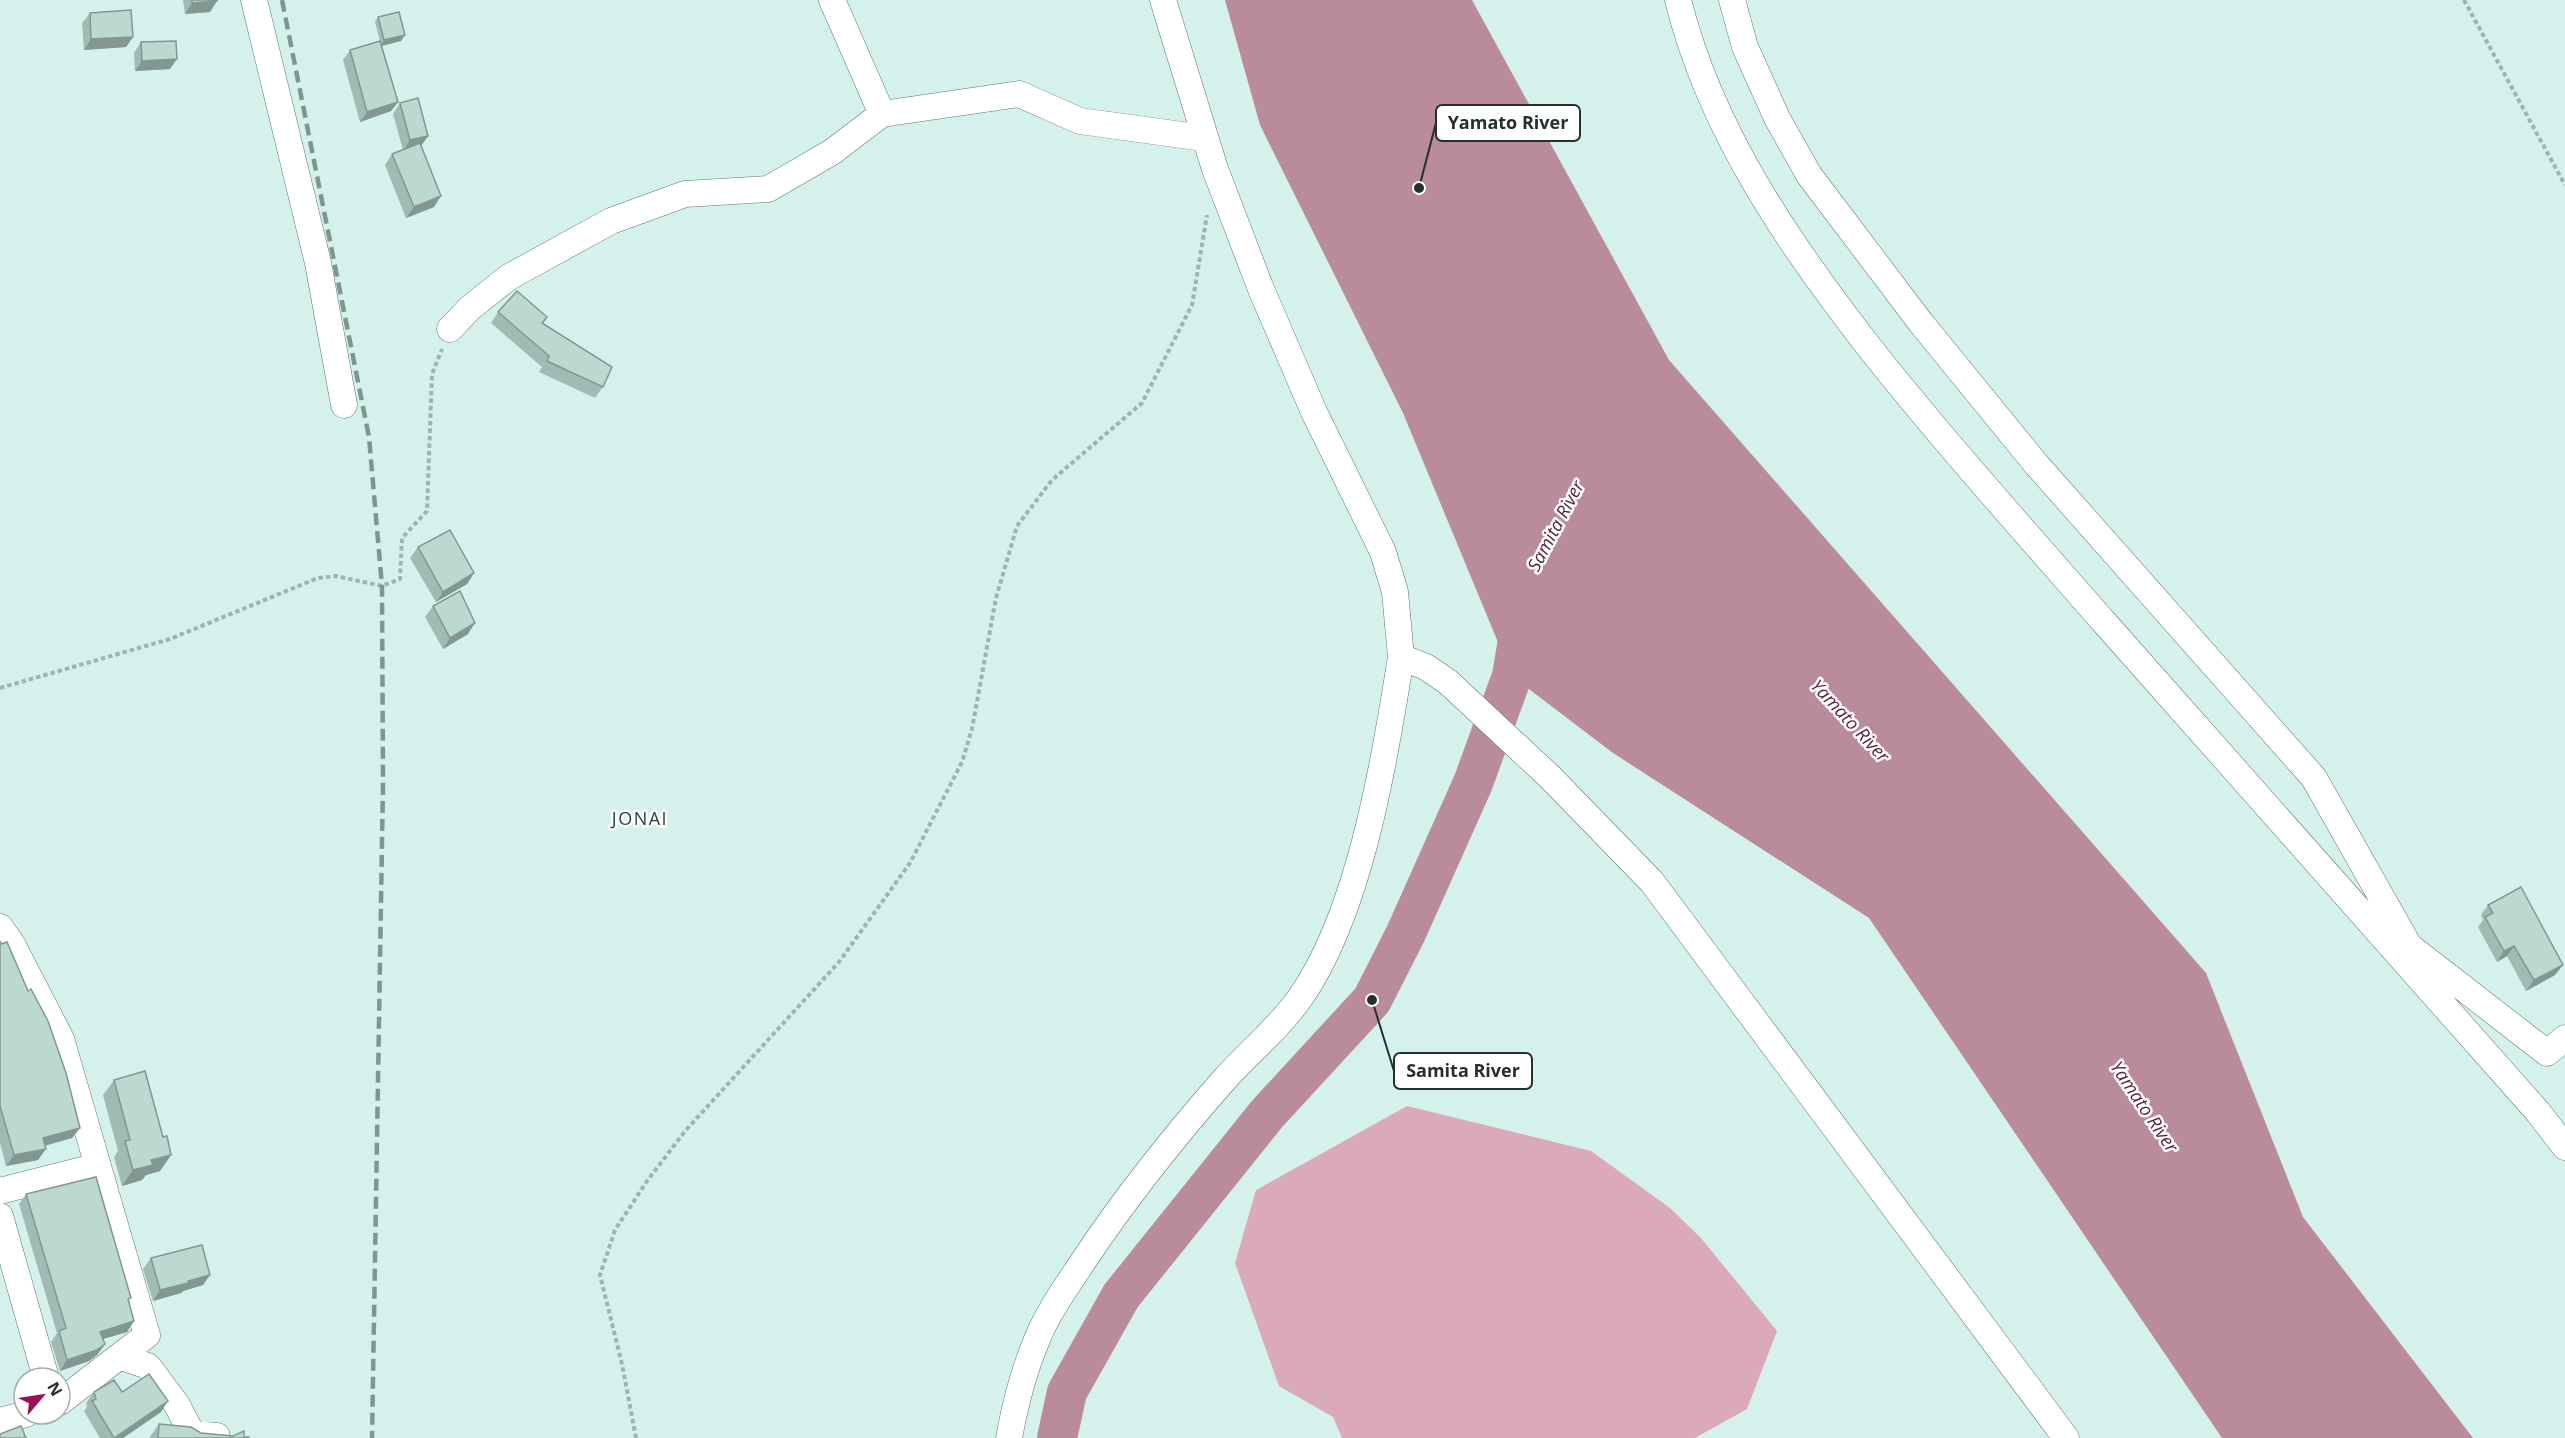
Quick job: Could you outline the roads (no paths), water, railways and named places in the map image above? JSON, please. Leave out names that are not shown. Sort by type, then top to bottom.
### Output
[{"type":"street","points":[[254,0],[318,263],[344,405]]},
{"type":"street","points":[[832,0],[882,114]]},
{"type":"street","points":[[1009,1438],[1020,1385],[1036,1340],[1056,1302],[1140,1182],[1223,1081],[1280,1023],[1316,971],[1356,874],[1390,730],[1401,657],[1395,592],[1383,552],[1287,350],[1204,138],[1163,0]]},
{"type":"street","points":[[1678,0],[1709,92],[1742,161],[1787,237],[1840,310],[1981,481],[2404,951],[2565,1147]]},
{"type":"street","points":[[1731,0],[1749,57],[1777,118],[1809,175],[1921,322],[2036,464],[2314,778],[2404,951],[2559,1052]]},
{"type":"street","points":[[450,329],[470,308],[509,277],[610,221],[685,194],[768,189],[832,152],[882,114],[1019,93],[1080,121],[1204,138]]},
{"type":"street","points":[[1401,657],[1426,667],[1448,682],[1627,853],[1678,913],[2066,1438]]},
{"type":"street","points":[[0,927],[12,944],[61,1039],[147,1335],[122,1357],[72,1393]]},
{"type":"street","points":[[0,1191],[98,1166]]},
{"type":"street","points":[[0,1216],[43,1366]]},
{"type":"street","points":[[122,1357],[147,1366],[177,1405],[192,1434],[223,1437]]},
{"type":"water","points":[[1225,0],[1472,0],[1669,360],[2206,973],[2303,1217],[2473,1438],[2222,1438],[1869,918],[1613,753],[1512,676],[1403,413],[1260,125]]},
{"type":"waterway","name":"Samita River","points":[[1057,1438],[1067,1392],[1121,1296],[1267,1114],[1372,1000],[1406,933],[1473,783],[1512,676],[1521,622]]},
{"type":"railway","points":[[282,0],[369,437],[382,586],[383,783],[372,1438]]},
{"type":"place","name":"Yamato River","points":[[1419,188]]},
{"type":"place","name":"Samita River","points":[[1372,1000]]},
{"type":"district","name":"JONAI","points":[[640,819]]}]
